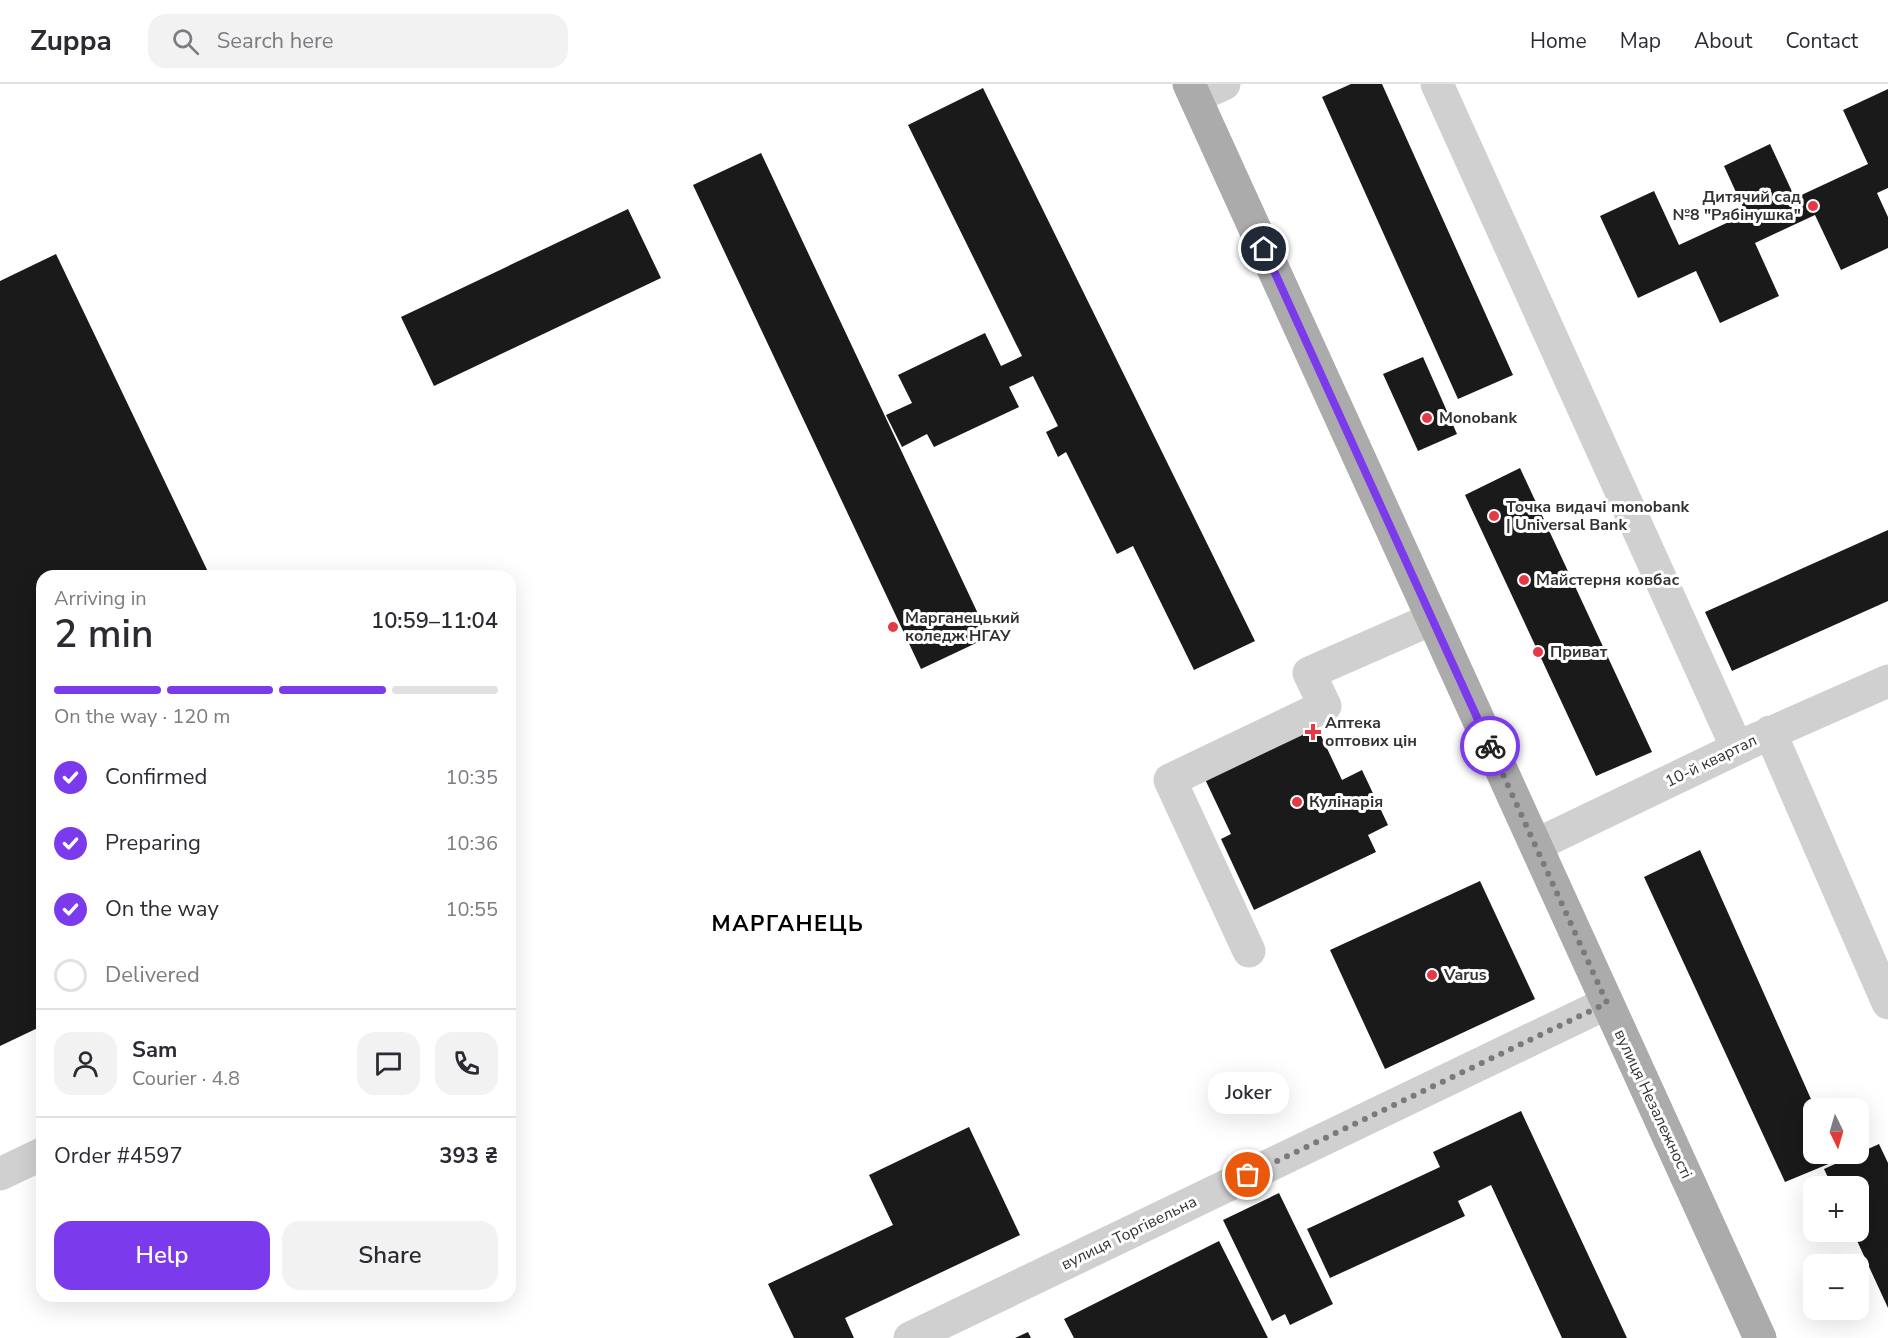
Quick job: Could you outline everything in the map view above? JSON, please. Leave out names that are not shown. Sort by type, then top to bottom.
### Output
[{"type":"main road","name":"вулиця Незалежності","points":[[1203,88],[1432,619],[1760,1338]]},
{"type":"street","points":[[1437,84],[1737,748]]},
{"type":"street","points":[[1249,951],[1170,780],[1325,706],[1309,673],[1432,619]]},
{"type":"street","name":"10-й квартал","points":[[1536,845],[1770,732],[1888,681]]},
{"type":"street","points":[[1770,732],[1888,1003]]},
{"type":"street","name":"вулиця Торгівельна","points":[[910,1338],[1607,1003]]},
{"type":"street","points":[[0,1174],[36,1157]]},
{"type":"building","points":[[1351,84],[1382,84],[1513,375],[1458,399],[1322,97]]},
{"type":"building","points":[[983,88],[1255,641],[1194,670],[1133,546],[1117,554],[1066,452],[1058,457],[1046,432],[1058,426],[1033,376],[1009,387],[1019,407],[934,447],[927,434],[902,447],[886,415],[912,403],[898,375],[985,333],[1001,366],[1022,356],[908,125]]},
{"type":"building","name":"Дитячий сад №8 \"Рябінушка\"","points":[[1888,89],[1888,188],[1877,193],[1888,217],[1888,248],[1841,270],[1815,215],[1755,243],[1779,296],[1720,323],[1696,271],[1638,298],[1600,216],[1654,191],[1679,245],[1746,214],[1724,166],[1770,144],[1795,198],[1868,164],[1843,110]]},
{"type":"building","points":[[761,153],[989,637],[921,669],[693,185]]},
{"type":"building","points":[[628,209],[661,278],[434,386],[401,317]]},
{"type":"building","points":[[56,254],[207,570],[36,570],[36,1029],[0,1046],[0,281]]},
{"type":"building","points":[[1423,357],[1457,434],[1418,451],[1383,374]]},
{"type":"building","points":[[1520,468],[1652,752],[1596,776],[1465,495]]},
{"type":"building","points":[[1888,530],[1888,601],[1732,671],[1705,612]]},
{"type":"building","name":"Кулінарія","points":[[1315,723],[1342,780],[1362,770],[1388,825],[1368,835],[1376,852],[1254,910],[1221,839],[1231,834],[1203,775]]},
{"type":"building","points":[[1700,850],[1811,1098],[1803,1098],[1803,1164],[1828,1164],[1785,1182],[1644,877]]},
{"type":"building","name":"Varus","points":[[1480,881],[1535,999],[1385,1069],[1330,950]]},
{"type":"building","points":[[1521,1111],[1627,1338],[1562,1338],[1491,1185],[1458,1201],[1465,1216],[1330,1278],[1307,1229],[1440,1167],[1433,1152]]},
{"type":"building","points":[[969,1127],[1020,1235],[845,1318],[854,1338],[794,1338],[768,1284],[893,1225],[869,1175]]},
{"type":"building","points":[[1879,1144],[1888,1163],[1888,1308],[1869,1267],[1869,1254],[1863,1254],[1858,1242],[1869,1242],[1869,1176],[1827,1176],[1824,1169],[1835,1164],[1869,1164],[1869,1149]]},
{"type":"building","points":[[1279,1193],[1333,1304],[1290,1325],[1285,1314],[1272,1321],[1223,1220]]},
{"type":"building","points":[[1219,1241],[1268,1338],[1074,1338],[1064,1319]]},
{"type":"building","points":[[1028,1332],[1031,1338],[1015,1338]]},
{"type":"way so far","points":[[1248,1175],[1607,1003],[1490,746]]},
{"type":"place","name":"Дитячий сад №8 \"Рябінушка\"","points":[[1813,206]]},
{"type":"place","name":"Monobank","points":[[1427,418]]},
{"type":"place","name":"Точка видачі monobank | Universal Bank","points":[[1494,516]]},
{"type":"place","name":"Майстерня ковбас","points":[[1524,580]]},
{"type":"place","name":"Марганецький коледж НГАУ","points":[[893,627]]},
{"type":"place","name":"Приват","points":[[1538,652]]},
{"type":"place","name":"Аптека оптових цін","points":[[1313,732]]},
{"type":"place","name":"Кулінарія","points":[[1297,802]]},
{"type":"place","name":"Varus","points":[[1432,975]]},
{"type":"place","name":"Joker","points":[[1248,1175]]},
{"type":"district","name":"МАРГАНЕЦЬ","points":[[788,924]]},
{"type":"route","points":[[1264,249],[1490,746]]}]
